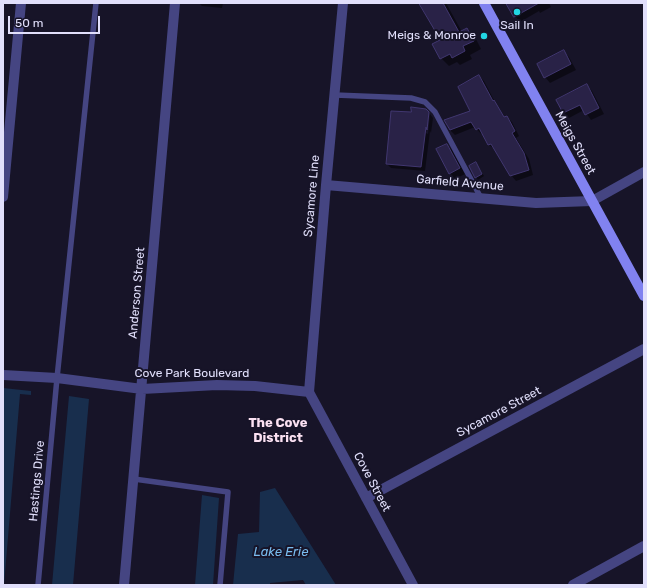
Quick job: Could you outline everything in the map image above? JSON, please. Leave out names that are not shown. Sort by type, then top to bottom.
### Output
[{"type":"street","points":[[3,197],[21,3]]},
{"type":"street","name":"Anderson Street","points":[[124,585],[175,3]]},
{"type":"street","name":"Sycamore Line","points":[[309,392],[343,3]]},
{"type":"street","name":"Meigs Street","points":[[484,3],[644,296]]},
{"type":"street","points":[[592,201],[644,172]]},
{"type":"street","name":"Garfield Avenue","points":[[326,185],[536,203],[592,201]]},
{"type":"street","name":"Sycamore Street","points":[[366,498],[644,349]]},
{"type":"street","name":"Cove Park Boulevard","points":[[3,375],[57,378],[142,389],[217,385],[255,386],[309,392]]},
{"type":"street","name":"Cove Street","points":[[309,392],[414,585]]},
{"type":"street","points":[[573,585],[644,546]]},
{"type":"lane","name":"Hastings Drive","points":[[38,585],[57,378],[96,3]]},
{"type":"lane","points":[[335,94],[411,98],[425,102],[434,112],[481,198]]},
{"type":"lane","points":[[134,479],[228,492],[220,585]]},
{"type":"water","points":[[3,388],[31,391],[31,395],[20,394],[4,585],[3,585]]},
{"type":"water","points":[[69,396],[89,399],[73,585],[52,585]]},
{"type":"water","name":"Lake Erie","points":[[275,488],[336,585],[306,585],[303,580],[270,583],[270,585],[233,585],[238,534],[259,532],[260,492]]},
{"type":"water","points":[[202,495],[219,498],[213,585],[195,585]]},
{"type":"building","points":[[419,3],[443,3],[459,32],[467,28],[474,41],[463,46],[465,51],[452,58],[450,54],[440,59],[432,44],[440,40]]},
{"type":"building","name":"Sail In","points":[[506,3],[539,3],[514,17]]},
{"type":"building","points":[[564,50],[571,64],[544,78],[537,64]]},
{"type":"building","points":[[479,75],[493,101],[494,100],[504,117],[507,116],[515,131],[512,133],[524,153],[529,170],[510,176],[491,144],[488,145],[479,128],[476,130],[471,122],[450,130],[444,120],[470,111],[458,87]]},
{"type":"building","points":[[587,84],[599,108],[585,115],[580,105],[563,113],[556,100]]},
{"type":"building","points":[[411,107],[426,109],[429,112],[421,167],[386,164],[391,111],[411,112]]},
{"type":"building","points":[[447,144],[460,168],[449,174],[436,149]]},
{"type":"building","points":[[476,162],[482,174],[475,178],[469,166]]},
{"type":"place","name":"Sail In","points":[[517,12]]},
{"type":"place","name":"Meigs & Monroe","points":[[484,36]]},
{"type":"district","name":"The Cove District","points":[[278,430]]}]
